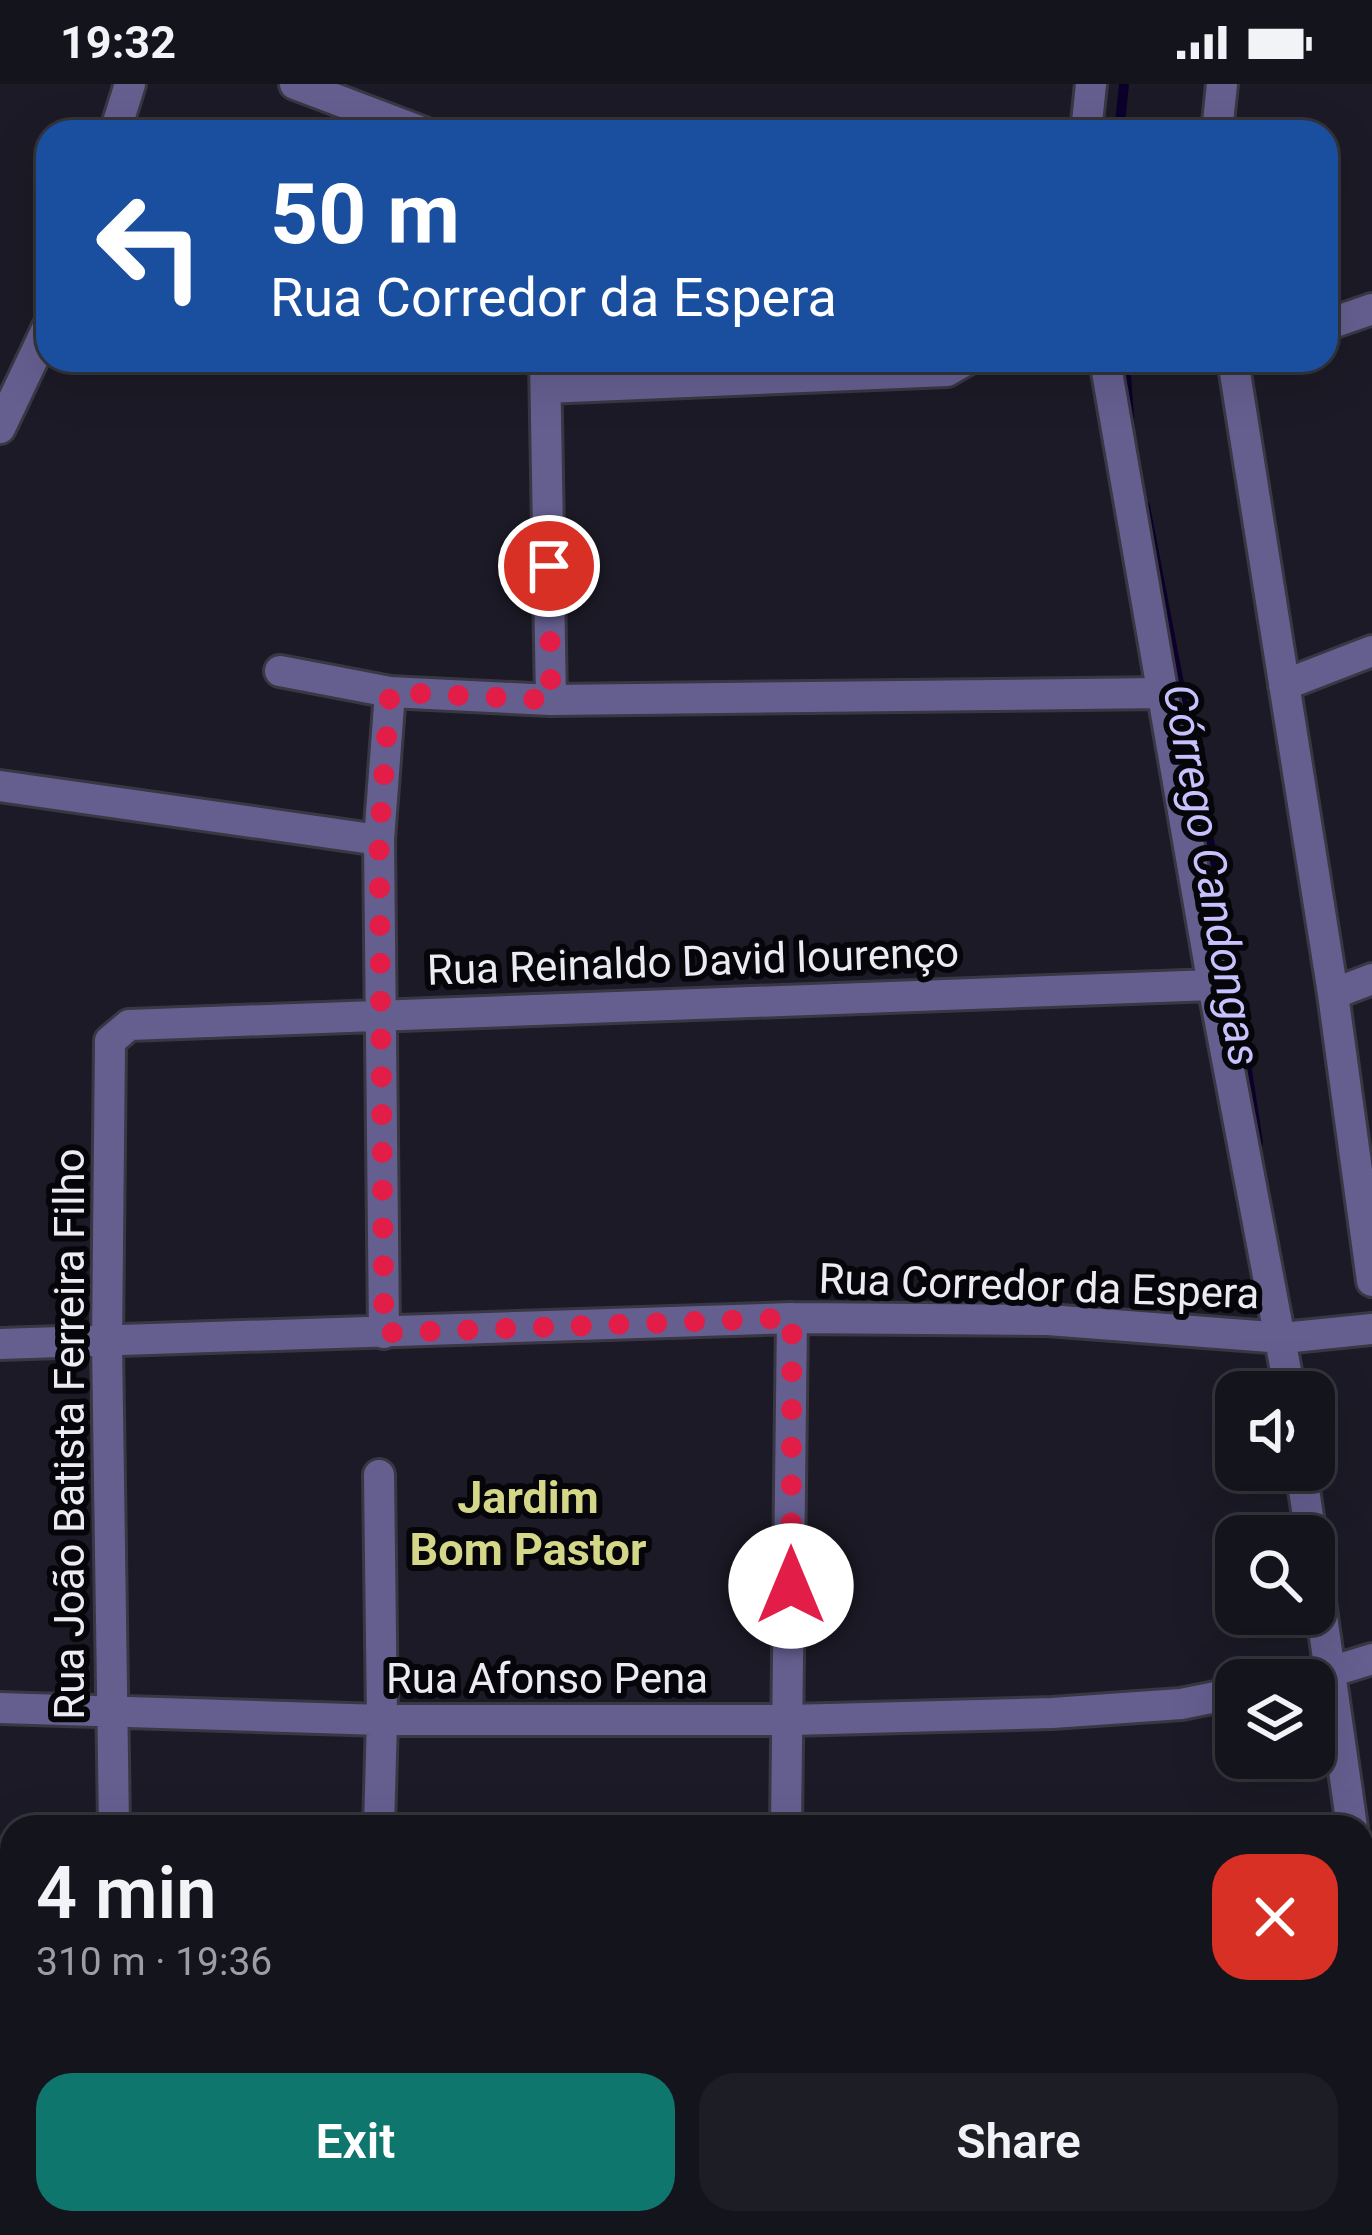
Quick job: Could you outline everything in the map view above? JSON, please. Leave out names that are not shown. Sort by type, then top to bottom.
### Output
[{"type":"street","points":[[120,120],[130,84]]},
{"type":"street","points":[[296,84],[390,120]]},
{"type":"street","points":[[1087,120],[1090,84]]},
{"type":"street","points":[[1218,120],[1222,84]]},
{"type":"street","points":[[1338,322],[1372,309]]},
{"type":"street","points":[[0,428],[36,352]]},
{"type":"street","points":[[551,700],[545,374],[813,372]]},
{"type":"street","points":[[1113,372],[1213,985],[1295,1338],[1292,1371]]},
{"type":"street","points":[[1220,372],[1284,685],[1372,1281]]},
{"type":"street","points":[[1284,685],[1372,651]]},
{"type":"street","points":[[280,671],[390,692],[551,700],[1162,693]]},
{"type":"street","points":[[384,1333],[379,840],[390,692]]},
{"type":"street","points":[[0,786],[379,840]]},
{"type":"street","points":[[1333,994],[1372,979]]},
{"type":"street","name":"Rua Reinaldo David lourenço","points":[[110,1040],[129,1025],[1213,985]]},
{"type":"street","name":"Rua João Batista Ferreira Filho","points":[[110,1040],[107,1342],[114,1815]]},
{"type":"street","points":[[786,1815],[792,1318]]},
{"type":"street","name":"Rua Corredor da Espera","points":[[0,1344],[792,1318],[1048,1320],[1295,1338],[1362,1331]]},
{"type":"street","points":[[379,1475],[380,1815]]},
{"type":"street","points":[[1332,1635],[1341,1670],[1351,1815]]},
{"type":"street","name":"Rua Afonso Pena","points":[[0,1708],[382,1720],[790,1720],[1052,1712],[1181,1704],[1215,1697]]},
{"type":"waterway","name":"Córrego Candongas","points":[[1120,120],[1124,84]]},
{"type":"waterway","name":"Córrego Candongas","points":[[1126,372],[1129,417]]},
{"type":"waterway","name":"Córrego Candongas","points":[[1145,506],[1224,918],[1258,1143]]},
{"type":"district","name":"Jardim Bom Pastor","points":[[528,1523]]},
{"type":"route","points":[[549,566],[551,700],[390,692],[379,840],[384,1333],[792,1318],[791,1586]]}]
